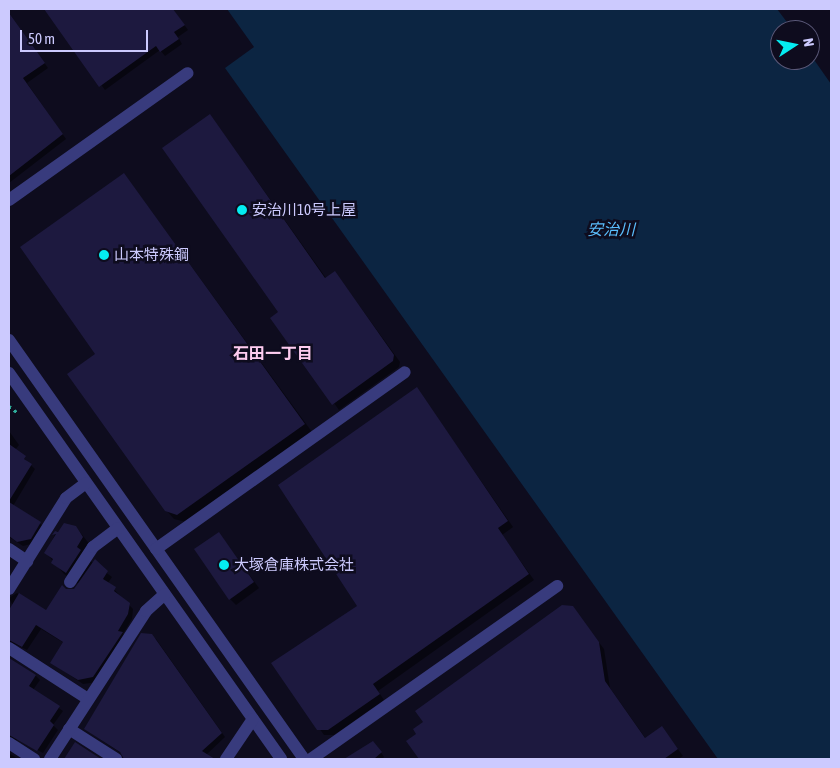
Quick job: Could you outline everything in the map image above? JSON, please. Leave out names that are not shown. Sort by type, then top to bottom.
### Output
[{"type":"street","points":[[9,200],[188,73]]},
{"type":"street","points":[[9,342],[304,759]]},
{"type":"street","points":[[156,550],[405,372]]},
{"type":"street","points":[[9,374],[281,759]]},
{"type":"street","points":[[9,589],[66,498],[86,483]]},
{"type":"street","points":[[70,582],[93,547],[118,528]]},
{"type":"street","points":[[9,549],[27,561]]},
{"type":"street","points":[[311,759],[558,586]]},
{"type":"street","points":[[50,759],[146,610],[165,594]]},
{"type":"street","points":[[9,648],[88,699]]},
{"type":"street","points":[[226,759],[253,719]]},
{"type":"street","points":[[69,729],[116,759]]},
{"type":"street","points":[[9,743],[34,759]]},
{"type":"water","name":"安治川","points":[[227,9],[777,9],[785,20],[770,20],[770,70],[820,70],[820,68],[831,84],[831,759],[718,759],[225,68],[254,47]]},
{"type":"building","points":[[44,9],[173,9],[185,25],[174,32],[179,39],[160,52],[156,46],[99,87]]},
{"type":"building","points":[[9,13],[45,63],[23,78],[63,134],[9,176]]},
{"type":"building","points":[[210,114],[325,278],[335,271],[394,355],[393,361],[332,405],[270,318],[278,312],[162,148]]},
{"type":"building","points":[[124,173],[305,424],[177,515],[165,511],[67,374],[95,354],[20,247]]},
{"type":"building","points":[[417,387],[508,521],[498,528],[529,574],[373,684],[380,694],[328,730],[317,730],[271,663],[357,606],[278,485]]},
{"type":"building","points":[[9,444],[26,456],[24,459],[32,464],[9,501]]},
{"type":"building","points":[[9,502],[41,522],[31,539],[17,542],[9,536]]},
{"type":"building","points":[[64,523],[76,526],[83,537],[77,547],[81,550],[66,573],[51,563],[53,559],[44,553],[56,534],[52,535],[55,531],[58,532]]},
{"type":"building","points":[[219,532],[254,582],[229,600],[194,549]]},
{"type":"building","points":[[95,559],[108,571],[103,579],[116,587],[114,591],[130,603],[128,614],[118,631],[123,632],[93,677],[78,680],[50,663],[63,642],[36,625],[22,647],[9,640],[9,610],[19,593],[46,610],[62,585],[66,589],[74,589]]},
{"type":"building","points":[[562,605],[573,606],[599,642],[605,681],[645,738],[662,726],[678,749],[664,759],[419,759],[406,741],[416,734],[413,729],[423,722],[415,711]]},
{"type":"building","points":[[141,633],[152,634],[222,733],[202,751],[215,759],[124,759],[120,752],[84,729]]},
{"type":"building","points":[[9,658],[36,675],[29,686],[60,706],[50,721],[54,725],[37,751],[9,735]]},
{"type":"building","points":[[373,741],[382,752],[374,759],[344,759]]},
{"type":"building","points":[[75,742],[101,759],[64,759]]},
{"type":"place","name":"安治川10号上屋","points":[[242,210]]},
{"type":"place","name":"山本特殊鋼","points":[[104,255]]},
{"type":"place","name":"大塚倉庫株式会社","points":[[224,565]]},
{"type":"district","name":"石田一丁目","points":[[273,353]]}]
